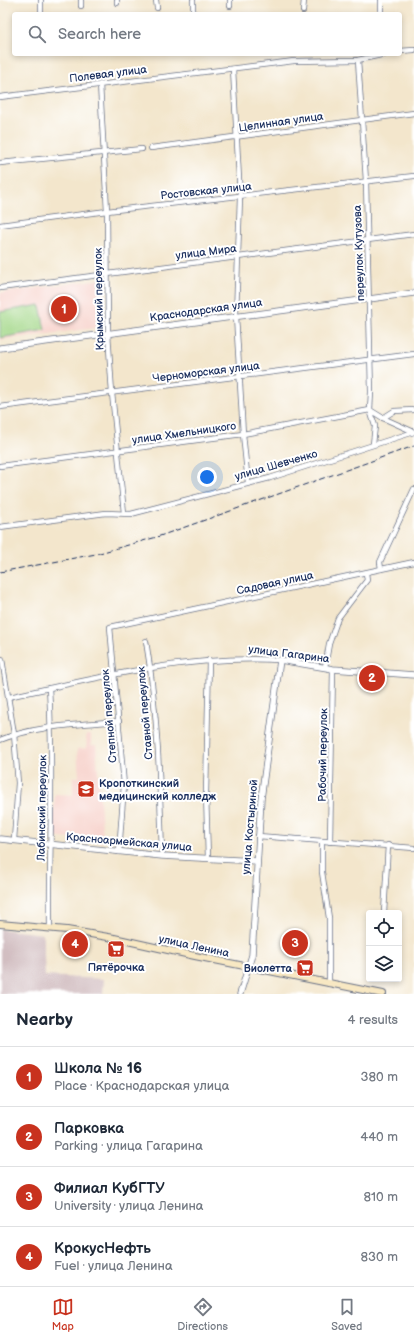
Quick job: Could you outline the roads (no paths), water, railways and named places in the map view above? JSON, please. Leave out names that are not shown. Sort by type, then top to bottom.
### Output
[{"type":"main road","name":"улица Ленина","points":[[0,924],[114,938],[329,984],[354,991],[383,994]]},
{"type":"street","points":[[41,0],[41,12]]},
{"type":"street","points":[[81,0],[81,6]]},
{"type":"street","points":[[156,0],[157,8]]},
{"type":"street","points":[[193,0],[193,12]]},
{"type":"street","points":[[230,0],[230,6]]},
{"type":"street","points":[[304,0],[304,11]]},
{"type":"street","points":[[381,0],[381,12]]},
{"type":"street","points":[[402,51],[414,50]]},
{"type":"street","name":"Полевая улица","points":[[0,97],[294,61],[358,60],[377,56]]},
{"type":"street","name":"переулок Кутузова","points":[[358,60],[366,182],[370,410],[375,426],[373,444]]},
{"type":"street","points":[[233,69],[238,137],[240,197],[236,316],[243,434],[248,482]]},
{"type":"street","name":"Крымский переулок","points":[[100,84],[107,211],[108,333],[112,393],[124,512]]},
{"type":"street","name":"Целинная улица","points":[[151,148],[414,113]]},
{"type":"street","points":[[0,163],[142,149]]},
{"type":"street","name":"Ростовская улица","points":[[0,226],[107,211],[414,176]]},
{"type":"street","name":"улица Мира","points":[[0,288],[414,234]]},
{"type":"street","name":"Краснодарская улица","points":[[0,348],[414,293]]},
{"type":"street","name":"Черноморская улица","points":[[0,407],[414,354]]},
{"type":"street","points":[[370,410],[383,418],[414,432]]},
{"type":"street","name":"улица Хмельницкого","points":[[0,466],[243,434],[370,410]]},
{"type":"street","points":[[383,418],[394,411],[414,410]]},
{"type":"street","name":"улица Шевченко","points":[[0,527],[106,513],[124,512],[131,514],[177,503],[248,482],[270,478],[414,432]]},
{"type":"street","points":[[382,569],[380,562],[414,489]]},
{"type":"street","name":"Садовая улица","points":[[110,628],[140,620],[414,562]]},
{"type":"street","points":[[325,668],[329,644],[338,618],[367,580],[366,573]]},
{"type":"street","name":"Степной переулок","points":[[110,628],[124,785],[119,852]]},
{"type":"street","name":"Ставной переулок","points":[[146,641],[150,667],[160,800],[162,856]]},
{"type":"street","name":"улица Гагарина","points":[[9,697],[114,673],[150,667],[209,660],[244,658],[280,660],[333,669],[414,675]]},
{"type":"street","points":[[2,659],[14,734],[18,784],[14,840]]},
{"type":"street","points":[[208,858],[206,794],[209,660]]},
{"type":"street","name":"улица Костыриной","points":[[240,994],[252,955],[258,836],[265,768],[280,660]]},
{"type":"street","name":"Рабочий переулок","points":[[330,842],[333,669]]},
{"type":"street","name":"Лабинский переулок","points":[[49,688],[53,768],[49,845],[50,929]]},
{"type":"street","points":[[0,740],[14,734],[52,728],[119,721]]},
{"type":"street","points":[[258,836],[414,848]]},
{"type":"street","name":"Красноармейская улица","points":[[0,839],[162,856],[256,861]]},
{"type":"street","points":[[322,841],[322,872],[329,918],[329,984]]},
{"type":"street","points":[[384,910],[388,845]]},
{"type":"railway","points":[[0,572],[96,554],[157,537],[414,446]]},
{"type":"place","name":"Школа № 16","points":[[64,309]]},
{"type":"place","name":"Парковка","points":[[372,678]]},
{"type":"place","name":"Кропоткинский медицинский колледж","points":[[86,789]]},
{"type":"place","name":"Филиал КубГТУ","points":[[295,943]]},
{"type":"place","name":"КрокусНефть","points":[[75,944]]},
{"type":"place","name":"Пятёрочка","points":[[116,949]]},
{"type":"place","name":"Виолетта","points":[[305,968]]}]
